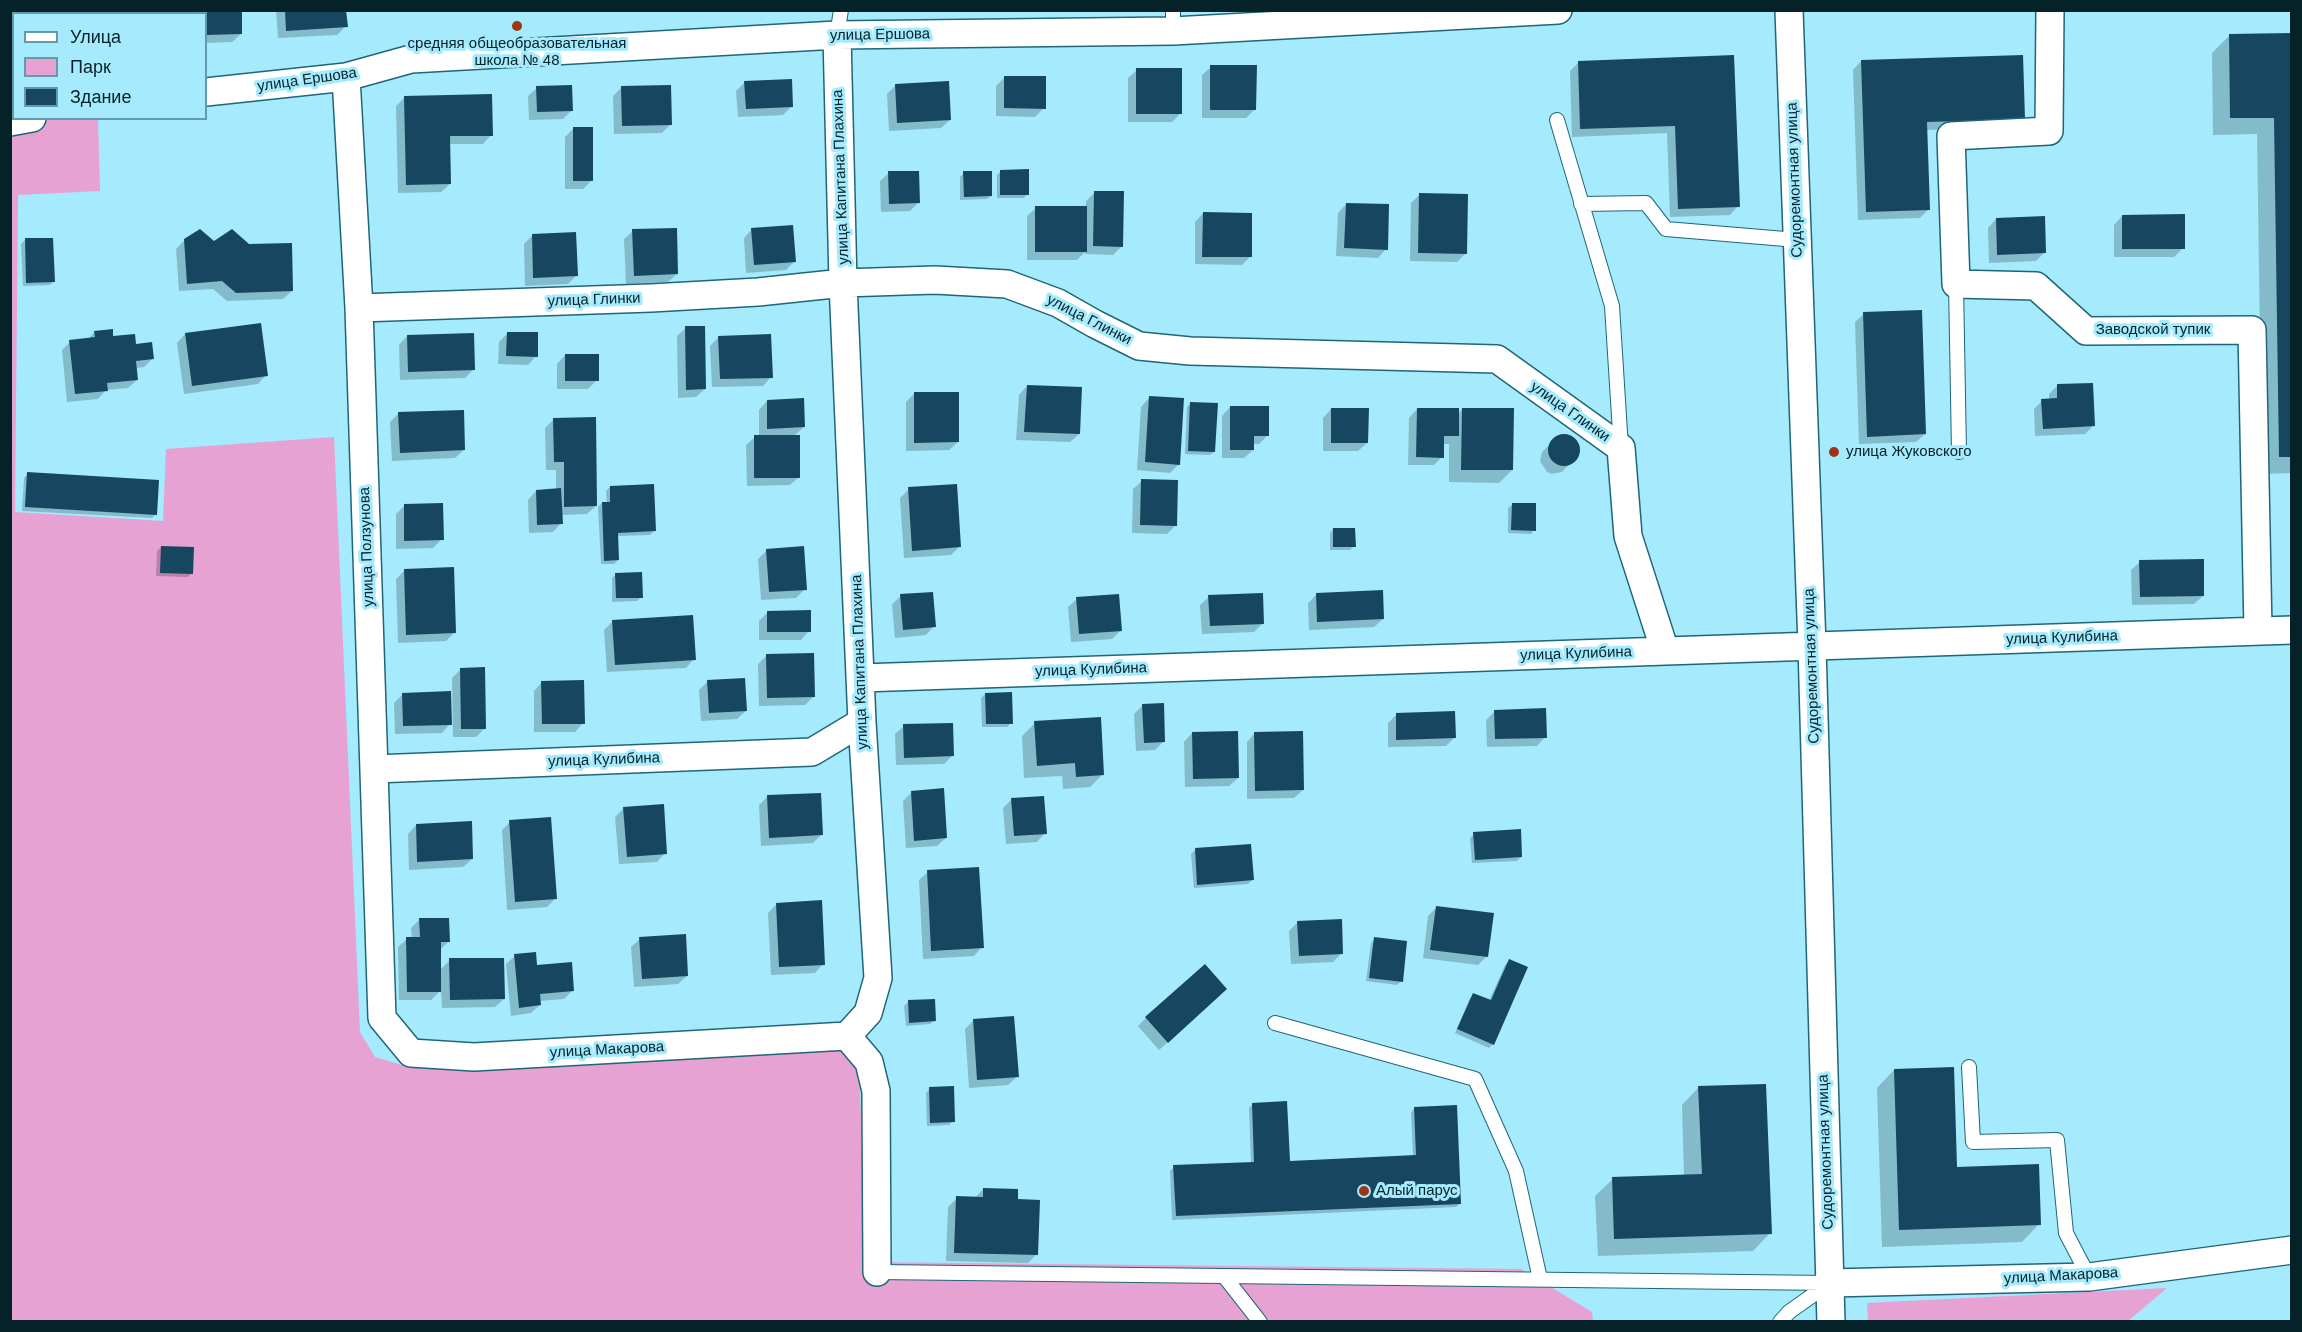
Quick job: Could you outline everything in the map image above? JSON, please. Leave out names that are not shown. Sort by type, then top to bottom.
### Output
[{"type":"street","name":"улица Ершова","points":[[207,92],[346,77],[411,59],[839,23],[1173,21],[1558,10]]},
{"type":"street","name":"Судоремонтная улица","points":[[1789,10],[1812,646],[1831,1322]]},
{"type":"street","points":[[1956,284],[1951,136],[2049,131],[2050,10]]},
{"type":"street","name":"улица Капитана Плахина","points":[[839,23],[843,283],[862,722],[878,978],[868,1013],[847,1036]]},
{"type":"street","name":"улица Ползунова","points":[[346,77],[359,308],[382,1018]]},
{"type":"street","name":"улица Глинки","points":[[359,308],[663,297],[758,292],[843,283],[935,280],[1007,284],[1058,303],[1139,346],[1190,351],[1497,359],[1621,448],[1628,536],[1665,651]]},
{"type":"street","name":"Заводской тупик","points":[[1956,284],[2036,286],[2086,331],[2252,330],[2258,631]]},
{"type":"street","name":"улица Кулибина","points":[[861,678],[2292,630]]},
{"type":"street","name":"улица Кулибина","points":[[374,769],[813,752],[862,722]]},
{"type":"street","name":"улица Макарова","points":[[382,1018],[411,1053],[474,1058],[847,1036]]},
{"type":"street","points":[[847,1036],[869,1062],[876,1091],[877,1272]]},
{"type":"street","name":"улица Макарова","points":[[1830,1283],[2089,1277],[2292,1250]]},
{"type":"lane","points":[[1557,120],[1612,306],[1621,448]]},
{"type":"lane","points":[[1581,204],[1646,203],[1666,229],[1797,240]]},
{"type":"lane","points":[[1956,284],[1959,452]]},
{"type":"lane","points":[[1275,1023],[1475,1079],[1516,1171],[1539,1279]]},
{"type":"lane","points":[[1970,1067],[1973,1142],[2057,1140],[2066,1233],[2089,1277]]},
{"type":"lane","points":[[877,1272],[1830,1283]]},
{"type":"lane","points":[[1224,1276],[1260,1322]]},
{"type":"lane","points":[[1780,1322],[1789,1312],[1830,1283]]},
{"type":"green space","points":[[12,83],[12,120],[98,120],[100,191],[18,195],[15,512],[163,521],[166,449],[334,437],[360,1032],[375,1057],[402,1065],[844,1043],[859,1061],[866,1262],[1521,1269],[1592,1312],[1593,1321],[11,1321],[10,84]]},
{"type":"green space","points":[[2167,1288],[2128,1321],[1868,1321],[1867,1303]]},
{"type":"building","points":[[10,10],[55,10],[55,12],[12,12],[12,46],[10,46]]},
{"type":"building","points":[[108,10],[162,10],[162,12],[108,12]]},
{"type":"building","points":[[188,10],[242,10],[242,34],[207,35],[207,12],[188,12]]},
{"type":"building","points":[[285,10],[346,10],[348,27],[286,31]]},
{"type":"building","points":[[2292,33],[2292,457],[2279,457],[2274,118],[2230,118],[2229,34]]},
{"type":"building","points":[[1734,55],[1740,207],[1678,209],[1675,126],[1580,129],[1578,61]]},
{"type":"building","points":[[2023,55],[2025,119],[1927,122],[1930,210],[1866,212],[1861,60]]},
{"type":"building","points":[[1210,65],[1257,65],[1256,110],[1210,110]]},
{"type":"building","points":[[1136,68],[1182,68],[1182,114],[1136,114]]},
{"type":"building","points":[[1004,76],[1046,76],[1046,109],[1004,108]]},
{"type":"building","points":[[792,79],[793,107],[746,109],[744,81]]},
{"type":"building","points":[[949,81],[951,120],[897,123],[895,84]]},
{"type":"building","points":[[572,85],[573,111],[537,112],[536,86]]},
{"type":"building","points":[[671,85],[672,125],[622,126],[621,86]]},
{"type":"building","points":[[492,94],[493,136],[450,136],[451,184],[406,185],[404,96]]},
{"type":"building","points":[[573,127],[593,127],[593,181],[573,181]]},
{"type":"building","points":[[1029,169],[1029,195],[1000,195],[1000,170]]},
{"type":"building","points":[[888,171],[919,171],[920,203],[889,204]]},
{"type":"building","points":[[963,171],[992,171],[992,196],[964,197]]},
{"type":"building","points":[[1094,191],[1124,191],[1123,247],[1093,246]]},
{"type":"building","points":[[1419,193],[1468,194],[1467,254],[1418,253]]},
{"type":"building","points":[[1346,203],[1389,204],[1388,250],[1344,248]]},
{"type":"building","points":[[1035,206],[1087,206],[1087,252],[1035,252]]},
{"type":"building","points":[[1203,212],[1252,213],[1252,257],[1202,257]]},
{"type":"building","points":[[2185,214],[2185,249],[2122,249],[2122,215]]},
{"type":"building","points":[[2045,216],[2046,253],[1997,255],[1996,218]]},
{"type":"building","points":[[793,225],[796,262],[754,265],[751,228]]},
{"type":"building","points":[[677,228],[678,274],[634,276],[632,229]]},
{"type":"building","points":[[200,229],[214,241],[232,229],[249,244],[292,243],[293,291],[236,293],[222,281],[187,284],[184,239]]},
{"type":"building","points":[[576,232],[578,276],[533,278],[532,234]]},
{"type":"building","points":[[25,238],[53,238],[55,282],[26,283]]},
{"type":"building","points":[[1922,310],[1926,434],[1867,437],[1863,312]]},
{"type":"building","points":[[261,323],[268,376],[192,386],[185,333]]},
{"type":"building","points":[[685,326],[705,326],[706,389],[686,390]]},
{"type":"building","points":[[113,329],[113,336],[135,334],[136,344],[152,342],[154,359],[136,361],[138,380],[107,383],[108,391],[75,394],[69,340],[95,337],[94,331]]},
{"type":"building","points":[[507,332],[538,332],[538,357],[506,356]]},
{"type":"building","points":[[474,333],[475,370],[408,372],[407,335]]},
{"type":"building","points":[[771,334],[773,378],[720,379],[718,336]]},
{"type":"building","points":[[565,354],[599,354],[599,381],[565,381]]},
{"type":"building","points":[[2093,383],[2095,426],[2043,429],[2041,399],[2057,398],[2057,384]]},
{"type":"building","points":[[1027,385],[1082,387],[1080,434],[1024,432]]},
{"type":"building","points":[[914,392],[959,392],[959,442],[914,443]]},
{"type":"building","points":[[1149,396],[1184,398],[1180,465],[1145,462]]},
{"type":"building","points":[[804,398],[805,427],[767,429],[767,400]]},
{"type":"building","points":[[1190,402],[1218,403],[1215,452],[1188,451]]},
{"type":"building","points":[[1230,406],[1269,406],[1269,436],[1254,436],[1254,450],[1230,450]]},
{"type":"building","points":[[1331,408],[1369,408],[1368,443],[1331,443]]},
{"type":"building","points":[[1417,408],[1459,408],[1459,436],[1444,436],[1444,458],[1416,457]]},
{"type":"building","points":[[1462,408],[1514,408],[1513,470],[1461,470]]},
{"type":"building","points":[[464,410],[465,450],[400,453],[398,412]]},
{"type":"building","points":[[596,417],[597,506],[564,507],[564,462],[554,462],[553,418]]},
{"type":"building","points":[[1564,434],[1576,438],[1580,450],[1576,462],[1564,466],[1552,462],[1548,450],[1552,438]]},
{"type":"building","points":[[754,435],[800,435],[800,478],[754,478]]},
{"type":"building","points":[[27,472],[159,480],[157,515],[25,507]]},
{"type":"building","points":[[1141,479],[1178,480],[1177,526],[1140,525]]},
{"type":"building","points":[[654,484],[656,531],[618,533],[619,560],[604,561],[602,502],[610,502],[610,486]]},
{"type":"building","points":[[957,484],[961,547],[912,551],[908,487]]},
{"type":"building","points":[[561,488],[563,524],[537,525],[536,490]]},
{"type":"building","points":[[443,503],[444,540],[404,541],[404,504]]},
{"type":"building","points":[[1512,503],[1536,503],[1536,531],[1511,530]]},
{"type":"building","points":[[1333,528],[1355,528],[1356,547],[1333,547]]},
{"type":"building","points":[[161,546],[194,547],[193,574],[160,573]]},
{"type":"building","points":[[804,546],[807,590],[769,592],[766,549]]},
{"type":"building","points":[[2204,559],[2204,596],[2140,597],[2139,560]]},
{"type":"building","points":[[454,567],[456,633],[406,635],[404,569]]},
{"type":"building","points":[[642,572],[643,598],[616,598],[615,573]]},
{"type":"building","points":[[1383,590],[1384,619],[1317,622],[1316,593]]},
{"type":"building","points":[[933,592],[936,627],[903,630],[900,594]]},
{"type":"building","points":[[1263,593],[1264,624],[1210,626],[1208,595]]},
{"type":"building","points":[[1119,594],[1122,631],[1079,634],[1076,597]]},
{"type":"building","points":[[811,610],[811,632],[767,632],[767,611]]},
{"type":"building","points":[[693,615],[696,660],[615,665],[612,620]]},
{"type":"building","points":[[814,653],[815,697],[767,698],[766,654]]},
{"type":"building","points":[[485,667],[486,729],[461,729],[460,668]]},
{"type":"building","points":[[745,678],[747,711],[709,713],[707,680]]},
{"type":"building","points":[[584,680],[585,724],[542,724],[541,681]]},
{"type":"building","points":[[451,691],[452,725],[403,726],[402,693]]},
{"type":"building","points":[[1012,692],[1013,724],[986,724],[985,693]]},
{"type":"building","points":[[1164,703],[1165,742],[1144,743],[1142,704]]},
{"type":"building","points":[[1546,708],[1547,738],[1495,739],[1494,710]]},
{"type":"building","points":[[1455,711],[1456,738],[1396,740],[1396,713]]},
{"type":"building","points":[[1101,717],[1104,775],[1076,777],[1075,763],[1037,766],[1034,721]]},
{"type":"building","points":[[953,723],[954,756],[904,758],[903,724]]},
{"type":"building","points":[[1238,731],[1239,778],[1193,779],[1192,732]]},
{"type":"building","points":[[1303,731],[1304,790],[1255,791],[1254,732]]},
{"type":"building","points":[[944,788],[947,838],[914,841],[911,791]]},
{"type":"building","points":[[821,793],[823,835],[769,838],[767,795]]},
{"type":"building","points":[[1044,796],[1047,834],[1014,836],[1011,798]]},
{"type":"building","points":[[664,804],[667,854],[627,857],[623,807]]},
{"type":"building","points":[[551,817],[557,899],[515,902],[509,820]]},
{"type":"building","points":[[472,821],[473,859],[417,862],[416,824]]},
{"type":"building","points":[[1521,829],[1522,857],[1475,860],[1473,832]]},
{"type":"building","points":[[1251,844],[1254,880],[1197,885],[1195,848]]},
{"type":"building","points":[[979,867],[984,948],[931,951],[927,870]]},
{"type":"building","points":[[822,900],[825,965],[779,967],[776,903]]},
{"type":"building","points":[[1436,906],[1494,913],[1488,957],[1430,950]]},
{"type":"building","points":[[419,918],[449,918],[450,942],[441,942],[441,992],[407,992],[406,937],[420,937]]},
{"type":"building","points":[[1342,919],[1343,954],[1299,956],[1297,921]]},
{"type":"building","points":[[686,934],[688,976],[642,979],[639,937]]},
{"type":"building","points":[[1374,937],[1407,941],[1403,982],[1369,978]]},
{"type":"building","points":[[536,952],[537,965],[572,962],[574,991],[540,994],[541,1005],[519,1008],[514,954]]},
{"type":"building","points":[[449,958],[504,958],[505,999],[450,1000]]},
{"type":"building","points":[[1509,959],[1528,967],[1494,1045],[1457,1029],[1473,993],[1491,1000]]},
{"type":"building","points":[[1205,964],[1227,989],[1168,1043],[1145,1017]]},
{"type":"building","points":[[935,999],[936,1021],[909,1023],[908,1000]]},
{"type":"building","points":[[1014,1016],[1019,1077],[977,1080],[973,1019]]},
{"type":"building","points":[[1954,1067],[1957,1167],[2039,1164],[2041,1225],[1899,1230],[1894,1069]]},
{"type":"building","points":[[1766,1084],[1772,1234],[1614,1239],[1612,1177],[1702,1174],[1698,1086]]},
{"type":"building","points":[[954,1086],[955,1122],[930,1123],[929,1087]]},
{"type":"building","points":[[1287,1101],[1290,1161],[1416,1155],[1414,1107],[1457,1105],[1461,1204],[1176,1216],[1173,1165],[1254,1162],[1252,1103]]},
{"type":"building","points":[[983,1188],[1018,1189],[1018,1199],[1040,1200],[1038,1255],[954,1253],[956,1196],[983,1197]]},
{"type":"place","name":"средняя общеобразовательная школа № 48","points":[[517,26]]},
{"type":"place","name":"улица Жуковского","points":[[1834,452]]},
{"type":"place","name":"Алый парус","points":[[1364,1191]]}]
